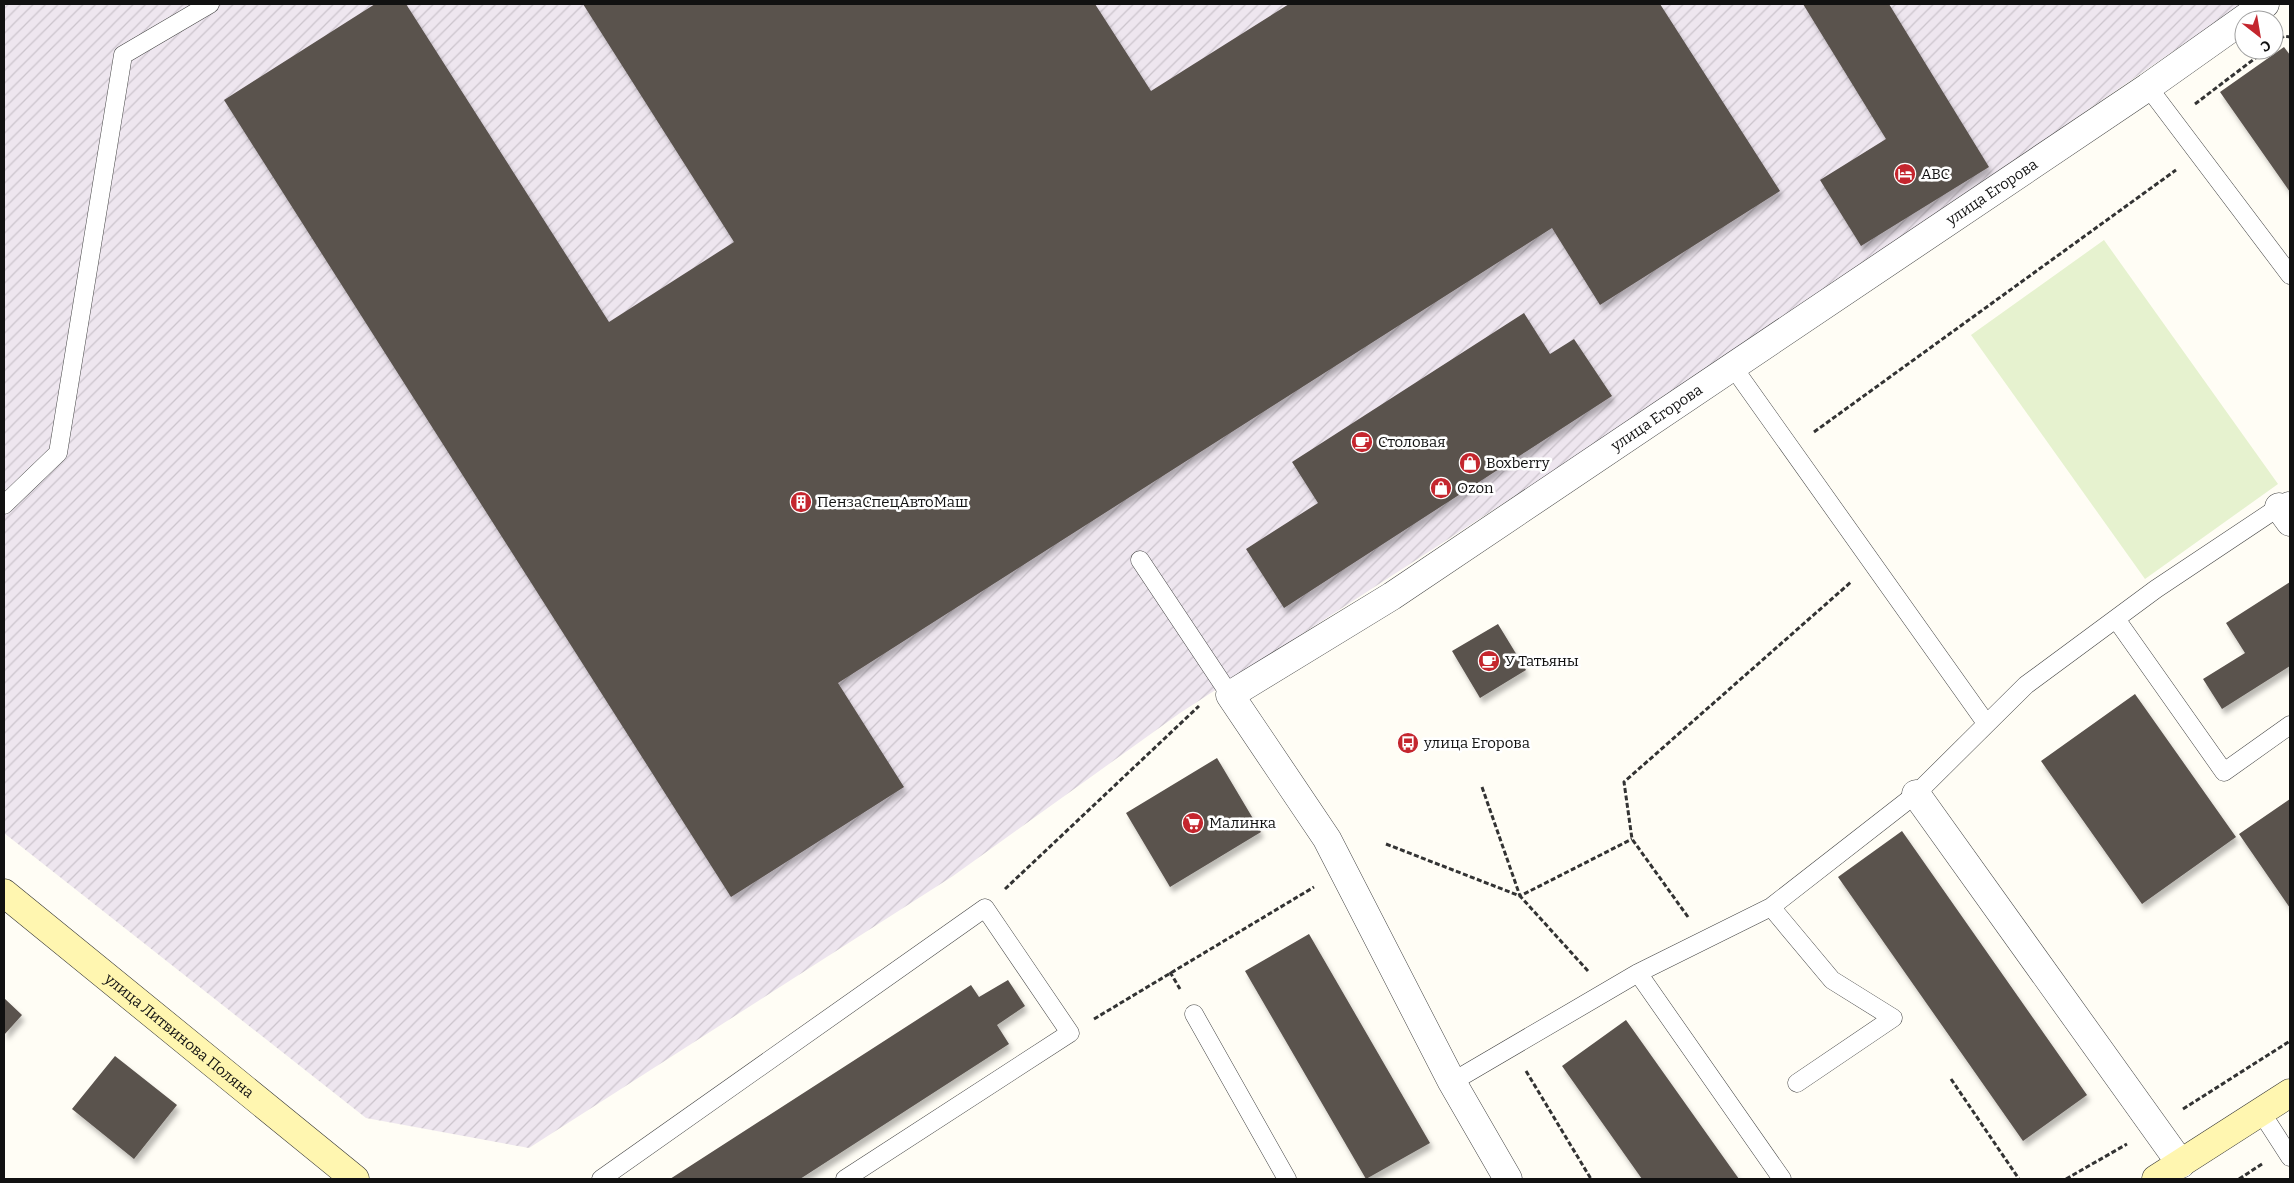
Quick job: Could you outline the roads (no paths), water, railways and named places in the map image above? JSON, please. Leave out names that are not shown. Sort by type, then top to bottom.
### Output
[{"type":"main road","name":"улица Литвинова Поляна","points":[[4,894],[355,1179]]},
{"type":"main road","points":[[2156,1179],[2290,1094]]},
{"type":"street","name":"улица Егорова","points":[[1230,695],[1392,596],[2148,87],[2265,4]]},
{"type":"street","points":[[1230,695],[1327,839],[1503,1177]]},
{"type":"street","points":[[1916,794],[2180,1164]]},
{"type":"lane","points":[[4,505],[58,453],[123,56],[210,4]]},
{"type":"lane","points":[[2148,87],[2290,275]]},
{"type":"lane","points":[[1733,367],[1986,723]]},
{"type":"lane","points":[[1452,1082],[1638,974],[1771,907],[1916,794],[2026,685],[2156,589],[2287,509]]},
{"type":"lane","points":[[1140,560],[1230,695]]},
{"type":"lane","points":[[2116,619],[2224,772],[2290,725]]},
{"type":"lane","points":[[1771,907],[1832,980],[1893,1018],[1797,1083]]},
{"type":"lane","points":[[601,1179],[985,908],[1070,1033],[844,1179]]},
{"type":"lane","points":[[1638,974],[1782,1179]]},
{"type":"lane","points":[[1194,1014],[1286,1179]]},
{"type":"lane","points":[[2261,1112],[2290,1157]]},
{"type":"place","name":"ABC","points":[[1905,174]]},
{"type":"place","name":"Столовая","points":[[1362,442]]},
{"type":"place","name":"Boxberry","points":[[1470,463]]},
{"type":"place","name":"Ozon","points":[[1441,488]]},
{"type":"place","name":"ПензаСпецАвтоМаш","points":[[801,502]]},
{"type":"place","name":"У Татьяны","points":[[1489,661]]},
{"type":"place","name":"улица Егорова","points":[[1408,743]]},
{"type":"place","name":"Малинка","points":[[1193,823]]}]
